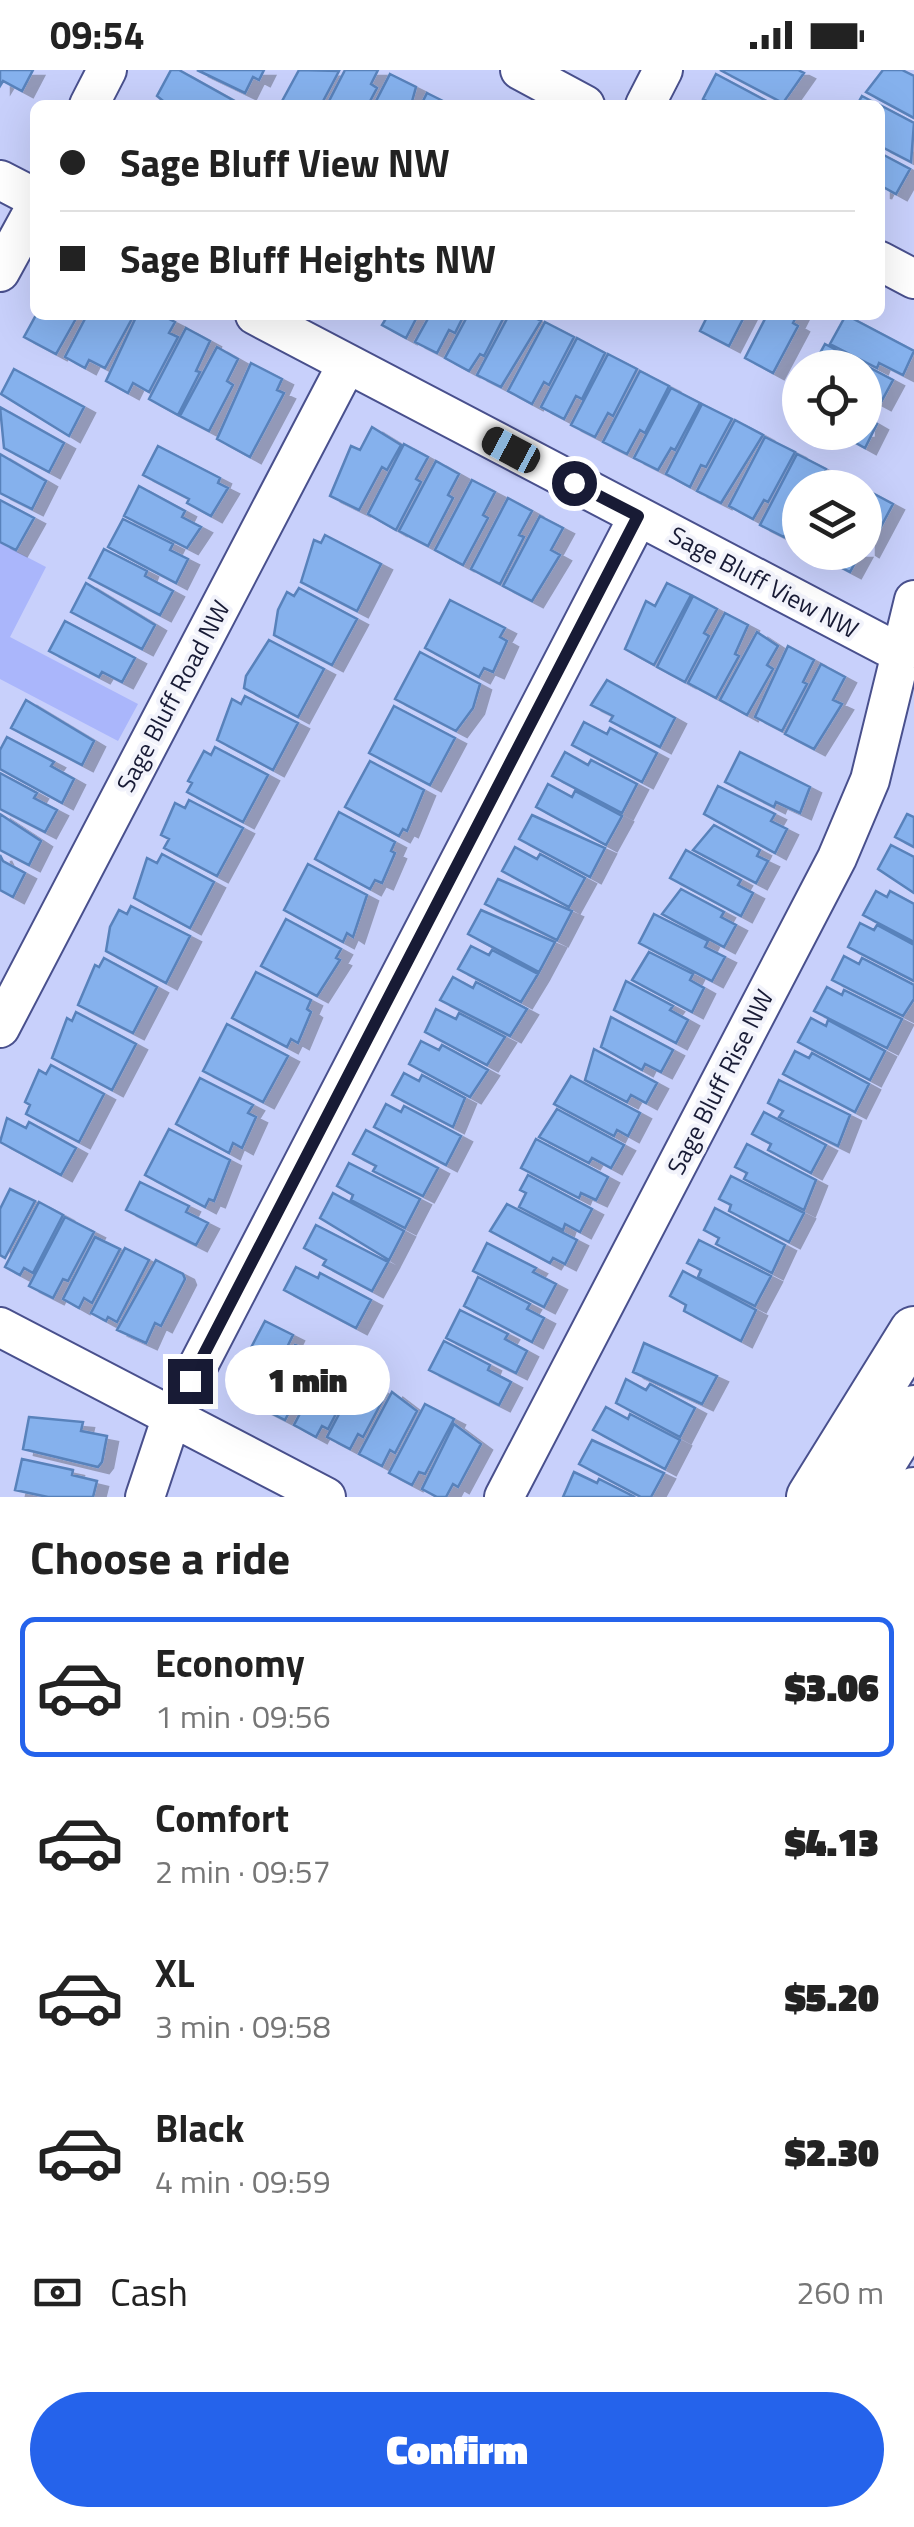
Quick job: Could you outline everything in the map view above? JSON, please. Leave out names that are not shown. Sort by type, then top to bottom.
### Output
[{"type":"main road","points":[[860,1497],[905,1406],[914,1331]]},
{"type":"main road","points":[[810,1497],[905,1406]]},
{"type":"main road","points":[[907,1497],[914,1492]]},
{"type":"street","points":[[91,100],[106,70]]},
{"type":"street","points":[[520,70],[577,100]]},
{"type":"street","points":[[648,100],[664,70]]},
{"type":"street","points":[[0,180],[30,195]]},
{"type":"street","points":[[0,272],[30,217]]},
{"type":"street","points":[[885,264],[914,278]]},
{"type":"street","name":"Sage Bluff View NW","points":[[264,320],[901,654]]},
{"type":"street","name":"Sage Bluff Road NW","points":[[0,1028],[346,364]]},
{"type":"street","points":[[145,1497],[172,1416],[638,516]]},
{"type":"street","name":"Sage Bluff Rise NW","points":[[504,1497],[836,858],[870,780],[914,600]]},
{"type":"street","points":[[0,1327],[326,1497]]},
{"type":"shaded area","points":[[0,543],[46,567],[10,637],[138,704],[118,741],[0,679]]},
{"type":"building","points":[[0,70],[33,70],[22,91],[3,81],[0,86]]},
{"type":"building","points":[[171,70],[179,70],[233,100],[162,100],[157,96]]},
{"type":"building","points":[[197,70],[264,70],[259,80],[253,77],[245,93]]},
{"type":"building","points":[[299,70],[339,71],[324,100],[283,100]]},
{"type":"building","points":[[345,70],[378,70],[371,84],[377,88],[371,100],[330,100]]},
{"type":"building","points":[[720,70],[804,73],[785,100],[777,100]]},
{"type":"building","points":[[883,70],[902,70],[914,76],[914,118],[885,100],[866,92]]},
{"type":"building","points":[[390,74],[416,87],[412,100],[377,100]]},
{"type":"building","points":[[716,74],[765,100],[705,100]]},
{"type":"building","points":[[885,108],[914,123],[911,162],[885,149]]},
{"type":"building","points":[[885,156],[910,169],[896,194],[885,188]]},
{"type":"building","points":[[33,320],[75,320],[56,354],[24,337]]},
{"type":"building","points":[[84,320],[131,320],[105,368],[89,360],[85,368],[65,357]]},
{"type":"building","points":[[135,320],[175,322],[169,333],[178,337],[149,392],[133,383],[128,393],[106,381]]},
{"type":"building","points":[[385,320],[415,320],[406,338],[382,325]]},
{"type":"building","points":[[427,320],[462,320],[455,333],[449,330],[437,353],[415,342]]},
{"type":"building","points":[[465,320],[502,320],[484,356],[480,354],[469,371],[445,358]]},
{"type":"building","points":[[506,320],[541,321],[501,387],[477,375]]},
{"type":"building","points":[[706,320],[742,320],[729,346],[700,331]]},
{"type":"building","points":[[764,320],[794,320],[798,326],[773,373],[745,358]]},
{"type":"building","points":[[843,320],[855,320],[914,351],[903,375],[882,364],[882,350],[842,350],[830,344]]},
{"type":"building","points":[[545,322],[574,337],[549,385],[544,382],[532,404],[508,391]]},
{"type":"building","points":[[186,328],[210,341],[196,371],[200,372],[178,415],[149,399]]},
{"type":"building","points":[[577,338],[605,353],[582,399],[576,396],[564,419],[541,407]]},
{"type":"building","points":[[217,347],[238,359],[227,381],[233,385],[209,431],[180,416]]},
{"type":"building","points":[[608,354],[637,369],[613,416],[608,413],[595,437],[571,425]]},
{"type":"building","points":[[251,363],[282,379],[277,390],[284,393],[250,457],[217,439]]},
{"type":"building","points":[[14,369],[84,407],[69,436],[1,394]]},
{"type":"building","points":[[640,371],[669,386],[645,433],[640,430],[627,454],[603,442]]},
{"type":"building","points":[[882,374],[893,380],[882,400]]},
{"type":"building","points":[[671,388],[700,403],[675,450],[671,448],[658,470],[634,458]]},
{"type":"building","points":[[702,404],[732,419],[706,467],[701,465],[690,487],[666,474]]},
{"type":"building","points":[[0,407],[64,443],[49,472],[4,448]]},
{"type":"building","points":[[735,420],[763,435],[721,503],[697,491]]},
{"type":"building","points":[[372,427],[401,445],[387,470],[382,467],[359,510],[330,496],[351,446],[360,450]]},
{"type":"building","points":[[765,437],[782,446],[782,450],[795,452],[768,502],[764,500],[753,519],[729,506]]},
{"type":"building","points":[[404,444],[428,457],[416,479],[421,482],[396,530],[368,514]]},
{"type":"building","points":[[158,446],[220,478],[218,483],[228,488],[211,516],[187,503],[189,499],[143,475]]},
{"type":"building","points":[[0,454],[46,481],[32,509],[0,493]]},
{"type":"building","points":[[797,454],[826,469],[825,470],[789,470]]},
{"type":"building","points":[[436,461],[459,474],[448,495],[453,498],[428,546],[399,531]]},
{"type":"building","points":[[472,480],[495,492],[483,515],[488,518],[463,565],[435,550]]},
{"type":"building","points":[[782,483],[782,536],[760,525]]},
{"type":"building","points":[[139,486],[185,511],[182,517],[201,527],[187,548],[124,516]]},
{"type":"building","points":[[508,498],[532,511],[519,535],[524,537],[500,584],[471,569]]},
{"type":"building","points":[[882,498],[893,504],[882,525]]},
{"type":"building","points":[[0,500],[34,518],[16,550],[0,542]]},
{"type":"building","points":[[540,516],[563,528],[551,550],[560,555],[532,601],[503,586]]},
{"type":"building","points":[[123,519],[173,544],[170,550],[188,559],[176,583],[108,547]]},
{"type":"building","points":[[325,535],[381,564],[357,611],[301,582],[314,540],[321,543]]},
{"type":"building","points":[[104,549],[147,571],[145,576],[173,591],[160,615],[89,578]]},
{"type":"building","points":[[86,583],[155,625],[142,649],[71,612]]},
{"type":"building","points":[[667,583],[691,595],[654,665],[625,649],[646,601],[655,606]]},
{"type":"building","points":[[299,588],[357,619],[332,665],[274,635],[278,610],[287,592],[294,596]]},
{"type":"building","points":[[693,596],[717,609],[704,633],[709,636],[685,682],[657,667]]},
{"type":"building","points":[[450,600],[505,628],[500,637],[507,641],[493,672],[484,668],[479,677],[425,648]]},
{"type":"building","points":[[725,613],[748,625],[735,654],[739,656],[716,698],[688,683]]},
{"type":"building","points":[[65,621],[135,658],[122,682],[102,672],[99,677],[49,651]]},
{"type":"building","points":[[757,632],[778,646],[767,665],[773,669],[747,715],[720,700]]},
{"type":"building","points":[[269,640],[324,669],[298,717],[244,688],[246,676]]},
{"type":"building","points":[[788,646],[814,660],[803,682],[807,684],[782,731],[755,717]]},
{"type":"building","points":[[420,652],[480,684],[473,708],[456,731],[395,699]]},
{"type":"building","points":[[821,664],[845,677],[833,700],[842,704],[814,749],[785,734]]},
{"type":"building","points":[[607,680],[675,718],[660,747],[610,721],[613,716],[591,705]]},
{"type":"building","points":[[245,696],[298,723],[273,770],[217,740],[232,699],[241,704]]},
{"type":"building","points":[[26,700],[94,741],[82,765],[11,728]]},
{"type":"building","points":[[394,706],[455,738],[430,785],[369,753]]},
{"type":"building","points":[[584,722],[607,734],[610,728],[657,753],[642,782],[572,745]]},
{"type":"building","points":[[7,737],[54,762],[51,766],[74,779],[62,803],[0,769],[0,750]]},
{"type":"building","points":[[215,747],[268,775],[243,822],[187,792],[192,783],[188,781],[204,751],[211,755]]},
{"type":"building","points":[[565,752],[588,765],[591,760],[637,784],[622,813],[552,776]]},
{"type":"building","points":[[740,752],[810,787],[800,813],[776,802],[774,807],[725,782]]},
{"type":"building","points":[[370,761],[424,790],[407,831],[403,829],[399,836],[345,807]]},
{"type":"building","points":[[0,773],[37,793],[34,798],[57,810],[45,832],[0,809]]},
{"type":"building","points":[[548,784],[572,797],[575,791],[622,816],[606,845],[536,807]]},
{"type":"building","points":[[718,786],[775,814],[771,821],[787,829],[775,853],[704,814]]},
{"type":"building","points":[[189,800],[243,828],[217,876],[164,848],[169,839],[161,835],[175,803],[185,808]]},
{"type":"building","points":[[339,812],[395,842],[391,851],[395,853],[382,883],[375,880],[370,889],[315,859]]},
{"type":"building","points":[[0,814],[41,841],[29,865],[0,850]]},
{"type":"building","points":[[907,814],[914,817],[914,847],[895,837]]},
{"type":"building","points":[[532,815],[605,848],[590,877],[519,839]]},
{"type":"building","points":[[714,825],[760,850],[757,856],[768,861],[756,883],[693,850]]},
{"type":"building","points":[[891,845],[914,857],[914,893],[878,869]]},
{"type":"building","points":[[515,847],[537,859],[540,854],[585,878],[569,907],[502,871]]},
{"type":"building","points":[[686,850],[741,880],[738,885],[753,893],[741,916],[670,878]]},
{"type":"building","points":[[162,854],[214,882],[190,928],[134,898],[147,858],[157,863]]},
{"type":"building","points":[[0,855],[3,861],[25,873],[13,897],[0,890]]},
{"type":"building","points":[[308,864],[367,895],[353,937],[347,933],[343,942],[284,910]]},
{"type":"building","points":[[498,879],[572,911],[557,940],[485,904]]},
{"type":"building","points":[[681,889],[724,912],[721,917],[736,925],[724,947],[662,914]]},
{"type":"building","points":[[876,891],[887,897],[890,891],[914,904],[914,942],[863,915]]},
{"type":"building","points":[[131,906],[190,936],[166,983],[106,951],[110,927],[119,910],[127,914]]},
{"type":"building","points":[[481,910],[555,942],[539,972],[468,934]]},
{"type":"building","points":[[654,914],[708,941],[705,947],[725,957],[712,981],[639,943]]},
{"type":"building","points":[[286,919],[341,949],[336,958],[340,960],[317,996],[261,966]]},
{"type":"building","points":[[860,923],[874,930],[877,925],[914,945],[914,981],[848,947]]},
{"type":"building","points":[[471,946],[489,955],[492,950],[538,974],[521,1002],[458,969]]},
{"type":"building","points":[[649,952],[693,974],[690,980],[704,988],[692,1012],[632,980]]},
{"type":"building","points":[[844,956],[859,964],[862,958],[914,985],[914,999],[903,1016],[832,980]]},
{"type":"building","points":[[104,958],[157,987],[133,1033],[78,1005],[95,965],[99,967]]},
{"type":"building","points":[[256,972],[311,1000],[307,1009],[311,1012],[298,1043],[291,1039],[287,1047],[232,1018]]},
{"type":"building","points":[[453,977],[473,988],[476,982],[527,1009],[510,1036],[440,1000]]},
{"type":"building","points":[[626,981],[673,1006],[670,1010],[688,1020],[676,1043],[614,1010]]},
{"type":"building","points":[[827,987],[842,995],[844,990],[902,1019],[887,1048],[814,1011]]},
{"type":"building","points":[[436,1009],[456,1019],[459,1013],[505,1037],[487,1065],[425,1032]]},
{"type":"building","points":[[76,1012],[136,1044],[112,1090],[52,1058],[67,1018],[72,1021]]},
{"type":"building","points":[[611,1017],[673,1050],[661,1072],[645,1064],[642,1070],[601,1047]]},
{"type":"building","points":[[811,1018],[826,1026],[828,1020],[885,1051],[870,1080],[798,1042]]},
{"type":"building","points":[[227,1024],[288,1056],[263,1102],[203,1071]]},
{"type":"building","points":[[421,1041],[439,1050],[442,1045],[488,1070],[470,1097],[409,1064]]},
{"type":"building","points":[[594,1049],[657,1083],[646,1103],[631,1095],[627,1102],[585,1080]]},
{"type":"building","points":[[795,1051],[809,1058],[812,1053],[869,1084],[855,1112],[783,1074]]},
{"type":"building","points":[[51,1065],[104,1094],[79,1142],[26,1114],[30,1105],[25,1102],[39,1070],[46,1074]]},
{"type":"building","points":[[404,1073],[419,1081],[422,1075],[465,1098],[453,1127],[392,1095]]},
{"type":"building","points":[[571,1076],[640,1113],[628,1136],[617,1130],[614,1136],[554,1104]]},
{"type":"building","points":[[200,1078],[253,1105],[248,1113],[256,1117],[242,1148],[233,1143],[229,1153],[176,1124]]},
{"type":"building","points":[[779,1080],[850,1115],[838,1146],[779,1117],[783,1111],[768,1103]]},
{"type":"building","points":[[386,1104],[401,1112],[404,1106],[461,1136],[446,1165],[374,1127]]},
{"type":"building","points":[[557,1109],[624,1145],[611,1168],[592,1158],[589,1163],[539,1137]]},
{"type":"building","points":[[764,1112],[826,1145],[811,1173],[768,1150],[771,1144],[752,1134]]},
{"type":"building","points":[[7,1118],[26,1128],[29,1122],[76,1148],[61,1175],[0,1142]]},
{"type":"building","points":[[169,1129],[230,1160],[214,1201],[209,1199],[205,1207],[145,1175]]},
{"type":"building","points":[[366,1130],[438,1168],[423,1196],[373,1171],[376,1166],[353,1154]]},
{"type":"building","points":[[536,1139],[608,1177],[596,1200],[581,1193],[579,1198],[521,1168]]},
{"type":"building","points":[[747,1144],[816,1180],[804,1210],[744,1179],[747,1173],[735,1167]]},
{"type":"building","points":[[349,1163],[420,1199],[405,1228],[351,1200],[353,1195],[337,1186]]},
{"type":"building","points":[[528,1175],[592,1209],[580,1232],[565,1224],[563,1230],[519,1207],[526,1193],[520,1190]]},
{"type":"building","points":[[731,1176],[804,1213],[789,1242],[729,1211],[731,1205],[719,1199]]},
{"type":"building","points":[[140,1182],[189,1206],[186,1212],[208,1223],[196,1245],[126,1210]]},
{"type":"building","points":[[10,1189],[35,1201],[5,1258],[0,1255],[0,1209]]},
{"type":"building","points":[[333,1193],[404,1231],[389,1260],[320,1218]]},
{"type":"building","points":[[39,1202],[63,1215],[33,1273],[24,1268],[20,1275],[5,1267]]},
{"type":"building","points":[[507,1204],[577,1240],[565,1264],[553,1258],[550,1263],[490,1231]]},
{"type":"building","points":[[715,1208],[785,1245],[772,1273],[716,1244],[719,1238],[704,1230]]},
{"type":"building","points":[[65,1217],[94,1232],[68,1281],[63,1279],[53,1298],[29,1286]]},
{"type":"building","points":[[316,1225],[388,1262],[372,1291],[323,1265],[326,1260],[304,1248]]},
{"type":"building","points":[[95,1237],[120,1249],[92,1303],[84,1298],[79,1308],[63,1299]]},
{"type":"building","points":[[699,1240],[771,1276],[755,1306],[698,1277],[701,1270],[687,1263]]},
{"type":"building","points":[[487,1243],[536,1268],[533,1272],[556,1284],[544,1307],[473,1271]]},
{"type":"building","points":[[125,1248],[149,1260],[117,1322],[108,1317],[106,1321],[91,1313]]},
{"type":"building","points":[[156,1260],[183,1274],[185,1279],[161,1326],[155,1323],[146,1343],[117,1330]]},
{"type":"building","points":[[296,1267],[318,1278],[320,1273],[371,1300],[356,1328],[284,1290]]},
{"type":"building","points":[[683,1271],[756,1310],[741,1341],[684,1311],[686,1305],[670,1296]]},
{"type":"building","points":[[478,1277],[530,1304],[527,1309],[544,1318],[532,1342],[464,1306]]},
{"type":"building","points":[[460,1310],[508,1334],[505,1339],[527,1351],[516,1373],[446,1338]]},
{"type":"building","points":[[265,1321],[293,1335],[258,1407],[233,1394],[241,1379],[236,1376]]},
{"type":"building","points":[[444,1341],[490,1365],[488,1370],[511,1382],[499,1405],[429,1370]]},
{"type":"building","points":[[644,1343],[717,1376],[702,1404],[633,1372]]},
{"type":"building","points":[[295,1345],[324,1357],[300,1404],[295,1401],[285,1420],[261,1408]]},
{"type":"building","points":[[331,1354],[359,1369],[328,1429],[322,1426],[316,1437],[294,1425]]},
{"type":"building","points":[[359,1376],[386,1394],[363,1437],[358,1434],[350,1449],[327,1437]]},
{"type":"building","points":[[626,1379],[646,1390],[650,1384],[695,1408],[680,1437],[616,1403]]},
{"type":"building","points":[[392,1392],[417,1411],[395,1453],[390,1450],[382,1466],[359,1454]]},
{"type":"building","points":[[425,1404],[454,1419],[425,1474],[419,1472],[412,1485],[389,1473]]},
{"type":"building","points":[[606,1407],[628,1419],[630,1414],[680,1440],[665,1469],[593,1430]]},
{"type":"building","points":[[29,1417],[83,1422],[81,1431],[107,1436],[102,1462],[98,1467],[23,1449]]},
{"type":"building","points":[[454,1424],[481,1444],[458,1487],[453,1484],[446,1497],[437,1497],[422,1489]]},
{"type":"building","points":[[592,1440],[664,1473],[651,1497],[641,1497],[579,1464]]},
{"type":"building","points":[[22,1459],[73,1470],[72,1475],[97,1481],[93,1497],[48,1497],[15,1490]]},
{"type":"building","points":[[574,1472],[597,1483],[599,1479],[635,1497],[563,1497]]},
{"type":"route","points":[[190,1381],[638,516],[574,483]]}]
